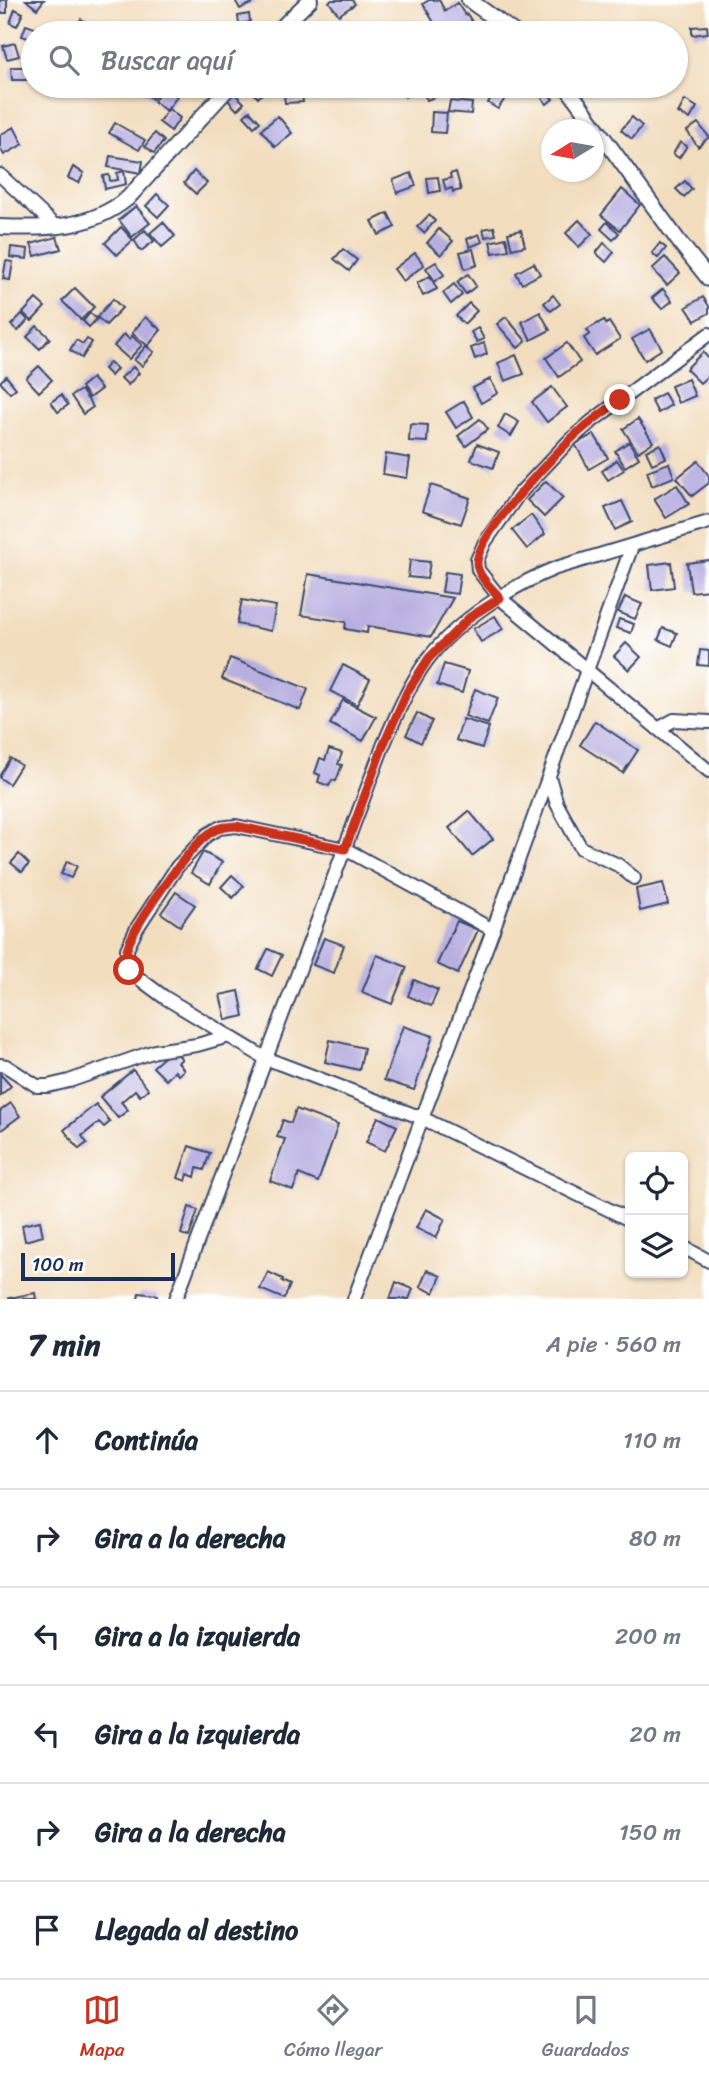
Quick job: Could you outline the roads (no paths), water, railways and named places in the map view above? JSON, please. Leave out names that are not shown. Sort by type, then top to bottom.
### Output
[{"type":"street","points":[[288,21],[310,0]]},
{"type":"street","points":[[469,0],[498,21]]},
{"type":"street","points":[[0,227],[55,226],[90,221],[117,208],[219,98]]},
{"type":"street","points":[[575,98],[709,279]]},
{"type":"street","points":[[0,175],[55,226]]},
{"type":"street","points":[[709,334],[570,440],[518,495],[485,542],[477,560],[478,570],[500,598],[709,771]]},
{"type":"street","points":[[176,1299],[383,746],[407,692],[429,658],[470,617],[533,577],[709,522]]},
{"type":"street","points":[[354,1299],[493,930],[632,546]]},
{"type":"street","points":[[658,729],[674,720],[709,722]]},
{"type":"street","points":[[549,777],[557,804],[580,848],[618,865],[634,878]]},
{"type":"street","points":[[493,930],[345,849],[236,826],[219,828],[206,835],[177,867],[137,928],[126,956],[133,974],[164,997],[265,1058],[422,1118],[625,1218]]},
{"type":"street","points":[[0,1065],[37,1086],[48,1086],[155,1051],[229,1037]]},
{"type":"street","points":[[688,1250],[709,1261]]}]
